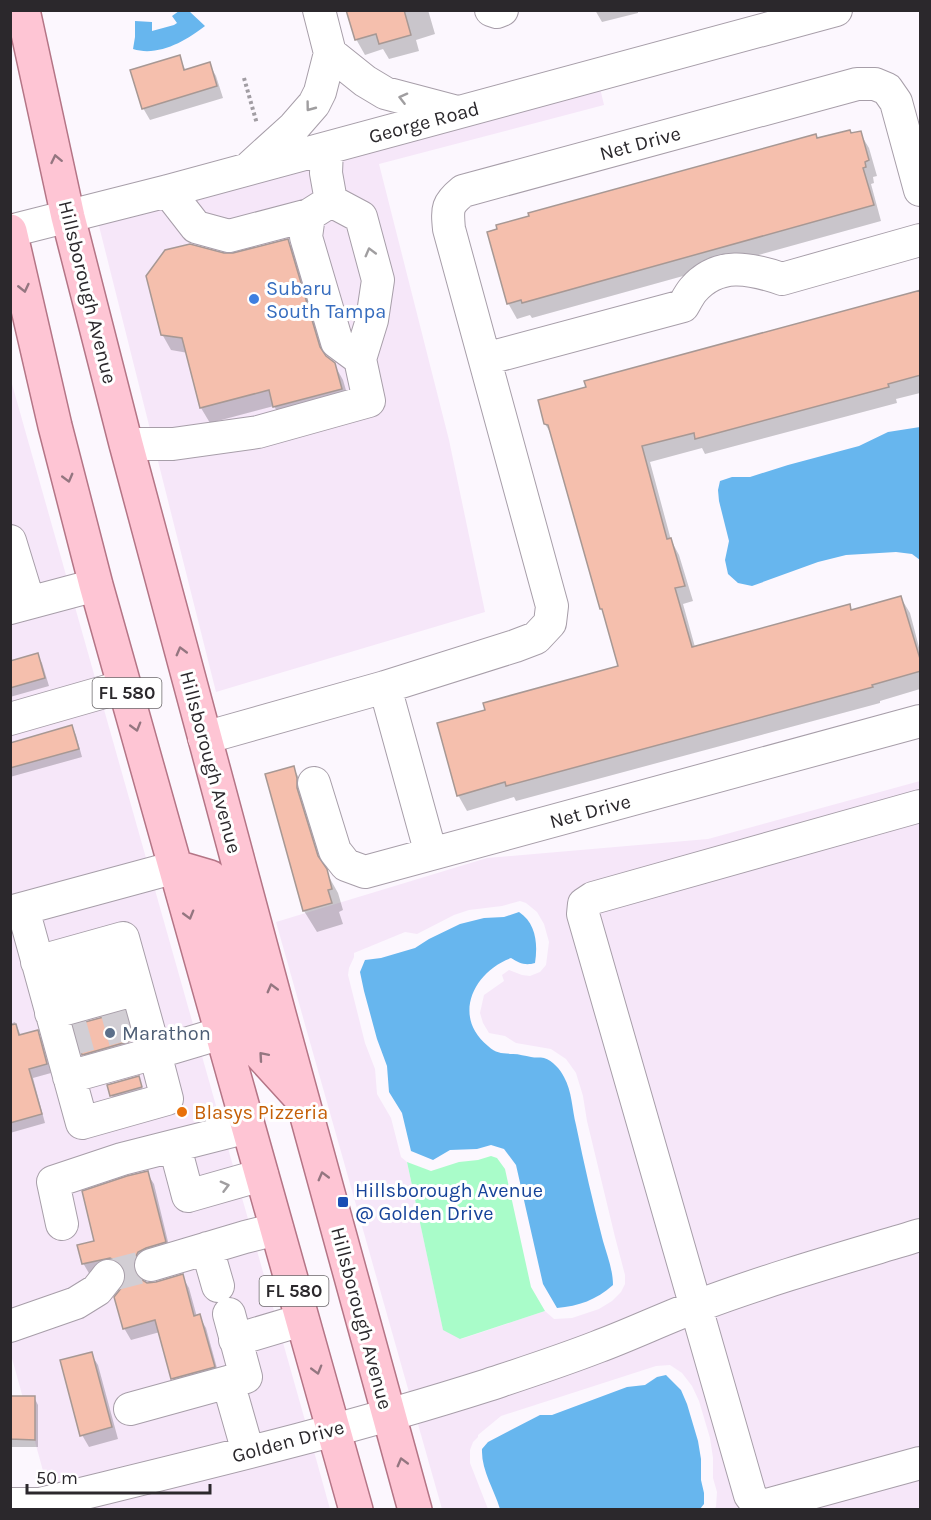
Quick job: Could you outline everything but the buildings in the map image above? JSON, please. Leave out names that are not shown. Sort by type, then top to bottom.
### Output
[{"type":"main road","name":"Hillsborough Avenue","points":[[23,10],[68,217],[126,444],[302,1100],[415,1509]]},
{"type":"main road","name":"FL 580","points":[[10,231],[55,426],[96,585],[356,1509]]},
{"type":"main road","points":[[176,867],[210,877],[257,1050],[302,1100]]},
{"type":"street","points":[[245,170],[294,127],[314,104],[320,92],[330,53],[319,10]]},
{"type":"street","points":[[491,10],[497,12],[502,10]]},
{"type":"street","name":"George Road","points":[[10,231],[168,191],[836,10]]},
{"type":"street","points":[[330,53],[365,81],[385,93],[460,112]]},
{"type":"street","name":"Net Drive","points":[[204,738],[385,687],[515,646],[536,638],[550,623],[552,606],[448,220],[447,212],[453,199],[464,190],[857,84],[875,84],[887,89],[896,102],[921,190]]},
{"type":"street","points":[[327,148],[326,173],[320,208],[306,237],[337,342],[360,359]]},
{"type":"street","points":[[126,444],[173,444],[258,432],[369,401],[360,359],[372,320],[378,280],[361,217],[320,208],[229,236],[196,227],[168,191]]},
{"type":"street","points":[[485,359],[683,306],[694,290],[712,275],[734,268],[760,271],[782,279],[921,240]]},
{"type":"street","points":[[10,541],[20,605],[96,585]]},
{"type":"street","points":[[10,719],[125,686]]},
{"type":"street","points":[[385,687],[431,854]]},
{"type":"street","name":"Net Drive","points":[[314,783],[335,851],[346,865],[365,872],[921,721]]},
{"type":"street","points":[[921,806],[593,898],[584,904],[583,914],[750,1495],[756,1503],[767,1505],[921,1463]]},
{"type":"street","points":[[44,987],[123,938],[167,1099],[82,1123],[44,987],[17,911],[176,867]]},
{"type":"street","points":[[44,987],[133,975]]},
{"type":"street","points":[[72,1090],[158,1066],[222,1033]]},
{"type":"street","points":[[62,1224],[53,1182],[122,1159],[249,1127]]},
{"type":"street","points":[[175,1147],[188,1196],[262,1176]]},
{"type":"street","points":[[151,1265],[277,1229]]},
{"type":"street","name":"Golden Drive","points":[[10,1504],[71,1503],[389,1414],[547,1365],[598,1347],[697,1306],[793,1273],[921,1235]]},
{"type":"street","points":[[130,1409],[246,1377],[207,1248]]},
{"type":"street","points":[[10,1326],[76,1303],[97,1290],[108,1276]]},
{"type":"street","points":[[227,1313],[302,1320]]},
{"type":"street","points":[[228,1382],[248,1452]]},
{"type":"path","points":[[244,78],[258,124]]},
{"type":"shaded area","points":[[600,88],[604,105],[379,164],[449,440],[485,612],[216,692],[98,222]]},
{"type":"shaded area","points":[[10,377],[306,1424],[48,1489],[10,1351]]},
{"type":"shaded area","points":[[920,781],[920,1509],[714,1509],[717,1492],[713,1478],[713,1458],[710,1438],[699,1401],[692,1386],[682,1373],[670,1365],[656,1366],[501,1416],[478,1435],[470,1450],[470,1463],[488,1509],[442,1509],[276,922],[487,858],[708,839]],"holes":[[[520,901],[537,912],[544,924],[549,942],[546,965],[540,972],[530,976],[509,970],[502,975],[504,981],[484,995],[480,1013],[489,1033],[505,1036],[516,1043],[551,1049],[566,1059],[576,1073],[625,1275],[625,1284],[612,1301],[599,1309],[572,1318],[554,1319],[545,1311],[461,1339],[443,1329],[407,1162],[401,1157],[391,1118],[377,1094],[375,1069],[365,1043],[348,975],[349,968],[354,953],[405,932],[417,934],[469,910]]]},
{"type":"shaded area","points":[[313,1448],[330,1509],[71,1510]]},
{"type":"green space","points":[[491,1156],[497,1158],[505,1169],[531,1287],[545,1311],[460,1339],[443,1330],[407,1162],[431,1171],[459,1162]]},
{"type":"water","points":[[179,11],[189,11],[205,26],[180,42],[162,49],[142,51],[133,49],[135,21],[152,22],[152,31],[177,23],[172,16]]},
{"type":"water","points":[[920,427],[920,560],[912,554],[896,552],[846,555],[818,562],[752,586],[738,583],[728,574],[725,560],[729,541],[719,501],[720,481],[732,477],[750,477],[859,446],[888,432]]},
{"type":"water","points":[[519,912],[529,922],[534,934],[535,963],[522,964],[511,958],[498,965],[478,984],[469,1009],[471,1022],[477,1034],[491,1049],[499,1053],[547,1059],[560,1071],[569,1088],[613,1285],[587,1301],[557,1308],[543,1284],[516,1165],[504,1149],[491,1145],[477,1149],[450,1150],[433,1160],[411,1151],[402,1113],[389,1092],[387,1066],[377,1039],[360,972],[365,960],[415,948],[460,924],[484,918],[504,917]]},
{"type":"water","points":[[666,1375],[681,1390],[698,1441],[704,1493],[704,1504],[700,1509],[500,1509],[482,1457],[482,1449],[488,1442],[540,1415],[552,1415],[627,1387],[645,1385],[657,1377]]},
{"type":"tunnel","points":[[59,1043],[145,1019]]},
{"type":"tunnel","points":[[108,1276],[151,1265]]},
{"type":"place","name":"Subaru South Tampa","points":[[254,299]]},
{"type":"place","name":"Marathon","points":[[110,1033]]},
{"type":"place","name":"Blasys Pizzeria","points":[[182,1112]]},
{"type":"place","name":"Hillsborough Avenue @ Golden Drive","points":[[343,1202]]}]
